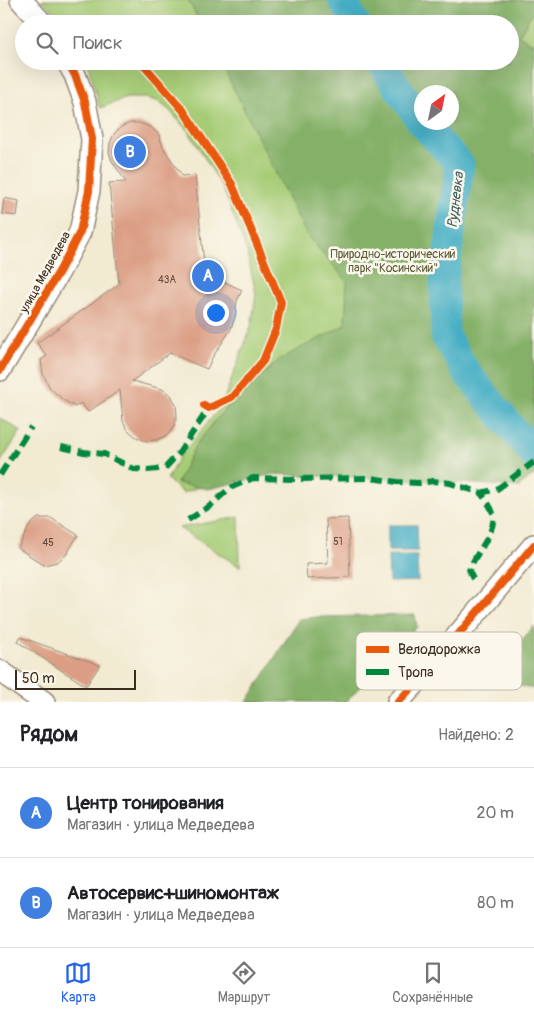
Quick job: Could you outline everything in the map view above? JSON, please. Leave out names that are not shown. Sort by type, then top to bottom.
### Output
[{"type":"street","points":[[21,0],[35,15]]},
{"type":"street","name":"улица Медведева","points":[[0,370],[60,270],[80,232],[89,191],[92,139],[85,102],[72,70]]},
{"type":"street","points":[[460,632],[534,544]]},
{"type":"street","points":[[0,671],[44,702]]},
{"type":"street","points":[[398,702],[409,690]]},
{"type":"green space","name":"Природно-исторический парк \"Косинский\"","points":[[41,0],[534,0],[534,439],[237,474],[183,493],[167,479],[180,456],[221,407],[251,327],[256,294],[247,252],[223,188],[189,132],[169,110],[157,101],[145,98],[127,98],[100,108],[89,70],[519,70],[519,15],[58,15]]},
{"type":"green space","name":"Природно-исторический парк \"Косинский\"","points":[[188,0],[534,0],[534,13],[519,35],[519,15],[196,15]]},
{"type":"green space","name":"Природно-исторический парк \"Косинский\"","points":[[519,35],[534,45],[534,475],[519,487],[418,480],[273,474],[208,489],[177,483],[196,444],[224,410],[280,359],[345,325],[347,281],[306,234],[224,70],[519,70]]},
{"type":"green space","points":[[0,418],[21,431],[0,463]]},
{"type":"green space","points":[[239,517],[240,567],[179,528]]},
{"type":"green space","points":[[415,615],[417,627],[412,632],[356,632],[357,690],[346,702],[247,702],[299,619]]},
{"type":"green space","points":[[534,626],[534,689],[522,686],[522,640]]},
{"type":"water","points":[[388,525],[417,525],[418,551],[388,551]]},
{"type":"water","points":[[388,556],[417,556],[418,581],[389,582]]},
{"type":"building","points":[[130,123],[139,123],[151,127],[159,135],[163,147],[182,176],[195,175],[205,273],[242,290],[237,301],[231,329],[207,369],[170,353],[132,381],[162,389],[171,395],[176,405],[177,416],[174,427],[167,435],[157,440],[146,441],[136,437],[128,430],[123,421],[120,390],[88,412],[81,403],[75,407],[62,399],[50,388],[43,374],[41,360],[47,356],[37,343],[119,284],[109,183],[126,182],[112,161],[109,152],[114,134],[121,127]]},
{"type":"building","points":[[4,198],[19,201],[17,216],[2,214]]},
{"type":"building","points":[[38,518],[51,518],[78,535],[66,555],[57,562],[44,565],[18,548],[30,525]]},
{"type":"building","points":[[348,518],[350,577],[307,579],[306,564],[328,563],[326,519]]},
{"type":"building","points":[[20,637],[100,665],[86,686],[18,642]]},
{"type":"waterway","name":"Рудневка","points":[[342,0],[351,15]]},
{"type":"waterway","name":"Рудневка","points":[[386,70],[421,122],[460,165],[444,281],[445,335],[466,372],[534,455]]},
{"type":"marked path","points":[[61,447],[104,454],[134,469],[147,470],[166,467],[179,453],[209,408]]},
{"type":"marked path","points":[[0,475],[31,427]]},
{"type":"marked path","points":[[188,520],[210,506],[230,488],[253,478],[371,478],[419,483],[433,481],[450,483],[481,493],[497,489],[534,462]]},
{"type":"marked path","points":[[473,579],[469,571],[492,528],[493,521],[492,510],[481,493]]},
{"type":"cycle path","points":[[0,370],[60,270],[80,232],[89,191],[92,139],[85,102],[72,70]]},
{"type":"cycle path","points":[[148,70],[183,110],[232,184],[281,302],[276,329],[263,361],[232,397],[209,408],[204,405]]},
{"type":"cycle path","points":[[460,632],[534,545]]},
{"type":"cycle path","points":[[398,702],[409,690]]},
{"type":"place","name":"Автосервис+шиномонтаж","points":[[130,152]]},
{"type":"place","name":"Центр тонирования","points":[[208,276]]}]
